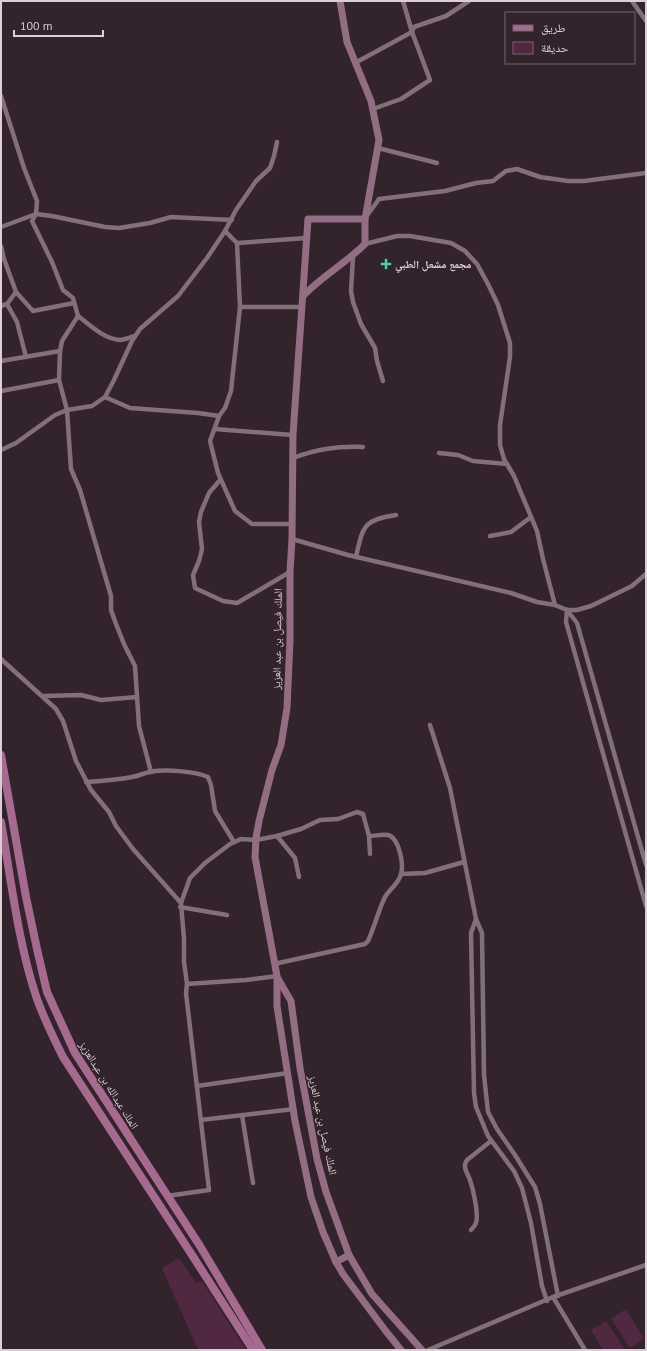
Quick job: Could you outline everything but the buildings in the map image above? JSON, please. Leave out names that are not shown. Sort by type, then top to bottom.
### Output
[{"type":"main road","name":"الملك عبدالله بن عبدالعزيز","points":[[1,755],[28,905],[47,992],[75,1052],[200,1246],[262,1350]]},
{"type":"main road","name":"الملك عبدالله بن عبدالعزيز","points":[[1,822],[25,953],[36,996],[57,1045],[88,1097],[253,1350]]},
{"type":"street","points":[[340,1],[347,42],[371,101],[379,140],[365,219],[365,244]]},
{"type":"street","points":[[373,109],[401,99],[430,80],[412,32],[403,1]]},
{"type":"street","points":[[355,63],[412,32],[414,27],[446,16],[469,1]]},
{"type":"street","points":[[632,1],[646,21]]},
{"type":"street","points":[[1,96],[24,168],[37,201],[36,214],[32,221],[52,262],[63,290],[73,298],[78,316],[94,328],[109,337],[121,340],[136,336]]},
{"type":"street","points":[[1,450],[16,443],[56,415],[67,410],[92,406],[104,397],[140,329],[178,296],[225,232],[236,210],[256,181],[270,168],[277,142]]},
{"type":"street","points":[[378,148],[437,163]]},
{"type":"street","points":[[365,219],[379,199],[445,191],[476,183],[492,181],[506,171],[517,169],[540,177],[568,181],[584,181],[646,173]]},
{"type":"street","points":[[1,227],[36,214],[105,227],[119,228],[150,223],[171,217],[232,220]]},
{"type":"street","name":"الملك فيصل بن عبد العزيز","points":[[365,219],[308,219],[293,435],[290,640],[287,708],[281,745],[272,770],[259,821],[255,857],[277,976],[277,1006],[288,1074],[311,1197],[323,1232],[336,1262],[363,1302],[402,1350]]},
{"type":"street","points":[[225,232],[237,243],[240,307],[231,391],[225,408],[219,416],[210,441],[220,480],[236,511],[252,524],[292,524]]},
{"type":"street","points":[[303,296],[315,284],[352,257],[365,244],[397,236],[413,236],[451,243],[465,251],[477,264],[498,305],[510,343],[510,357],[500,425],[500,445],[506,464],[514,476],[537,531],[555,605]]},
{"type":"street","points":[[237,243],[307,238]]},
{"type":"street","points":[[1,246],[2,259],[16,292],[33,310],[74,303]]},
{"type":"street","points":[[352,257],[351,291],[353,302],[361,324],[372,342],[383,381]]},
{"type":"street","points":[[1,306],[7,304],[16,292]]},
{"type":"street","points":[[7,304],[17,322],[26,357]]},
{"type":"street","points":[[240,307],[303,307]]},
{"type":"street","points":[[78,316],[62,341],[60,351],[59,380],[67,410],[71,469],[80,490],[110,596],[111,610],[124,644],[135,666],[139,726],[151,772]]},
{"type":"street","points":[[1,362],[60,351]]},
{"type":"street","points":[[1,391],[59,380]]},
{"type":"street","points":[[104,397],[130,408],[219,416]]},
{"type":"street","points":[[214,429],[293,435]]},
{"type":"street","points":[[293,458],[319,450],[340,446],[363,447]]},
{"type":"street","points":[[439,453],[458,455],[473,461],[506,464]]},
{"type":"street","points":[[220,480],[209,493],[201,512],[199,522],[202,548],[194,575],[195,588],[223,601],[237,603],[290,572]]},
{"type":"street","points":[[356,557],[360,541],[368,524],[380,517],[396,515]]},
{"type":"street","points":[[490,536],[511,532],[531,517]]},
{"type":"street","points":[[292,539],[356,557],[511,593],[537,602],[555,605],[567,610],[577,610],[592,606],[632,586],[646,574]]},
{"type":"street","points":[[567,610],[577,623],[646,864]]},
{"type":"street","points":[[567,610],[566,622],[646,906]]},
{"type":"street","points":[[1,659],[56,709],[63,721],[76,761],[91,790],[109,812],[116,826],[133,849],[181,905],[227,915]]},
{"type":"street","points":[[43,696],[82,695],[101,700],[137,697]]},
{"type":"street","points":[[430,725],[450,788],[476,918],[482,933],[484,1076],[488,1112],[497,1129],[535,1187],[540,1204],[555,1297],[585,1350]]},
{"type":"street","points":[[86,782],[115,780],[151,772],[193,773],[208,777],[211,785],[215,811],[234,842]]},
{"type":"street","points":[[167,1196],[209,1190],[186,992],[187,984],[184,962],[184,939],[181,905],[190,878],[205,863],[234,842],[241,839],[256,840],[277,836],[301,829],[320,820],[338,819],[357,812],[363,814],[369,836],[370,854]]},
{"type":"street","points":[[274,964],[365,944],[371,934],[386,896],[401,874],[403,866],[394,839],[384,835],[369,836]]},
{"type":"street","points":[[277,836],[295,858],[299,877]]},
{"type":"street","points":[[401,874],[424,873],[464,862]]},
{"type":"street","points":[[476,918],[471,933],[474,1093],[476,1107],[488,1136],[514,1171],[522,1188],[531,1223],[542,1286],[547,1300]]},
{"type":"street","points":[[187,984],[246,980],[277,976]]},
{"type":"street","name":"الملك فيصل بن عبد العزيز","points":[[277,976],[291,1001],[301,1076],[317,1159],[326,1192],[349,1255],[372,1294],[422,1350]]},
{"type":"street","points":[[197,1086],[288,1074]]},
{"type":"street","points":[[201,1120],[294,1109]]},
{"type":"street","points":[[242,1115],[253,1183]]},
{"type":"street","points":[[471,1230],[476,1223],[477,1209],[471,1181],[464,1168],[464,1163],[491,1141]]},
{"type":"street","points":[[336,1262],[349,1255]]},
{"type":"street","points":[[428,1350],[547,1300],[646,1265]]},
{"type":"green space","points":[[179,1258],[196,1283],[202,1281],[246,1350],[198,1350],[162,1268]]},
{"type":"green space","points":[[626,1309],[644,1339],[630,1348],[611,1319]]},
{"type":"green space","points":[[606,1321],[625,1350],[603,1350],[591,1330]]},
{"type":"place","name":"مجمع مشعل الطبي","points":[[386,264]]}]
